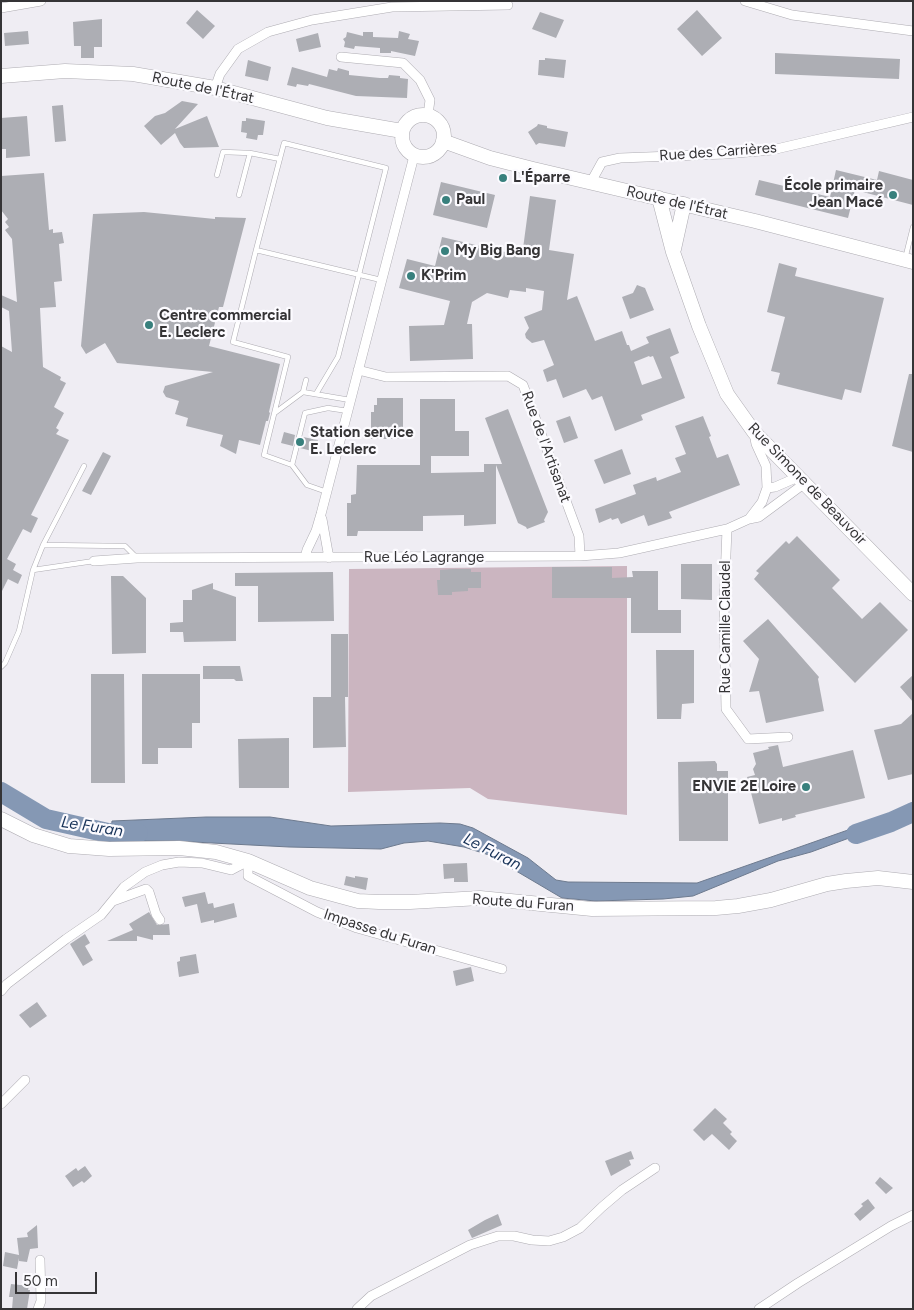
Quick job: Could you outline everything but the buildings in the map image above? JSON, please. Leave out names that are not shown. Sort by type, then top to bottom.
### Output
[{"type":"main road","name":"Route de l'Étrat","points":[[1,76],[65,71],[133,74],[215,88],[328,118],[402,131]]},
{"type":"main road","points":[[415,116],[428,116],[434,118],[442,128],[443,141],[431,156],[414,156],[406,150],[403,144],[402,131],[405,125],[415,116]]},
{"type":"main road","name":"Route de l'Étrat","points":[[443,141],[534,170],[684,204],[909,261]]},
{"type":"main road","name":"Rue Simone de Beauvoir","points":[[659,198],[673,252],[699,326],[727,394],[754,432],[913,594]]},
{"type":"main road","points":[[673,252],[684,204]]},
{"type":"main road","name":"Route du Furan","points":[[1,819],[33,835],[60,844],[88,849],[179,848],[216,852],[248,861],[310,888],[348,899],[379,902],[497,898],[544,905],[592,908],[716,908],[771,900],[827,884],[846,881],[878,878],[913,882]]},
{"type":"street","points":[[1,8],[40,1]]},
{"type":"street","points":[[745,1],[792,15],[913,31]]},
{"type":"street","points":[[215,88],[220,74],[238,49],[268,32],[312,20],[392,7],[508,5]]},
{"type":"street","points":[[342,57],[403,63],[420,80],[430,100],[428,116]]},
{"type":"street","name":"Rue des Carrières","points":[[591,182],[602,162],[620,158],[725,154],[772,150],[913,117]]},
{"type":"street","points":[[305,557],[316,531],[327,492],[414,156]]},
{"type":"street","name":"Rue de l'Artisanat","points":[[358,370],[386,377],[508,376],[523,385],[579,536],[580,556]]},
{"type":"street","points":[[749,519],[762,502],[767,488],[766,466],[756,444],[754,432]]},
{"type":"street","points":[[767,488],[801,480]]},
{"type":"street","name":"Rue Léo Lagrange","points":[[94,561],[137,558],[580,556],[619,553],[727,528],[759,517],[801,480]]},
{"type":"street","points":[[321,514],[329,558]]},
{"type":"street","name":"Rue Camille Claudel","points":[[727,528],[724,604],[726,710],[748,739],[788,737]]},
{"type":"street","points":[[1,991],[7,984],[66,939],[101,916],[124,887],[145,872],[162,865],[179,862],[192,862],[231,870],[248,861]]},
{"type":"street","name":"Impasse du Furan","points":[[248,861],[248,876],[317,912],[357,928],[502,969]]},
{"type":"street","points":[[113,901],[146,889],[160,920]]},
{"type":"street","points":[[1,1104],[25,1080]]},
{"type":"street","points":[[356,1309],[372,1296],[470,1245],[498,1236],[514,1236],[532,1240],[548,1240],[563,1237],[580,1228],[622,1190],[655,1168]]},
{"type":"street","points":[[759,1309],[882,1231],[913,1215]]},
{"type":"street","points":[[38,1309],[41,1300],[40,1260]]},
{"type":"lane","points":[[316,394],[338,357],[386,168],[284,143],[233,342],[288,357],[264,455],[292,466],[307,485],[327,492]]},
{"type":"lane","points":[[217,175],[224,152],[250,153],[280,159]]},
{"type":"lane","points":[[238,195],[250,153]]},
{"type":"lane","points":[[909,261],[913,227]]},
{"type":"lane","points":[[256,250],[381,280]]},
{"type":"lane","points":[[275,412],[303,392],[306,380]]},
{"type":"lane","points":[[303,392],[350,400]]},
{"type":"lane","points":[[292,466],[305,413],[328,408],[348,411]]},
{"type":"lane","points":[[1,667],[5,664],[19,630],[33,570],[43,545],[84,466]]},
{"type":"lane","points":[[43,545],[125,546],[137,558]]},
{"type":"lane","points":[[33,570],[94,561]]},
{"type":"shaded area","points":[[627,566],[627,815],[488,799],[470,788],[348,792],[349,569]]},
{"type":"water","points":[[913,802],[913,810],[871,830],[811,852],[778,861],[693,896],[663,899],[596,901],[562,898],[489,855],[464,847],[428,841],[404,843],[381,849],[289,847],[174,841],[110,841],[112,821],[206,817],[270,817],[331,826],[460,824],[473,828],[528,858],[556,880],[568,882],[697,883],[885,817]]},
{"type":"waterway","name":"Le Furan","points":[[1,792],[46,819],[108,833],[138,833]]},
{"type":"waterway","name":"Le Furan","points":[[856,834],[913,812]]},
{"type":"place","name":"L'Éparre","points":[[503,178]]},
{"type":"place","name":"École primaire Jean Macé","points":[[893,195]]},
{"type":"place","name":"Paul","points":[[446,200]]},
{"type":"place","name":"My Big Bang","points":[[445,251]]},
{"type":"place","name":"K'Prim","points":[[411,276]]},
{"type":"place","name":"Centre commercial E. Leclerc","points":[[149,325]]},
{"type":"place","name":"Station service E. Leclerc","points":[[300,442]]},
{"type":"place","name":"ENVIE 2E Loire","points":[[806,787]]}]
